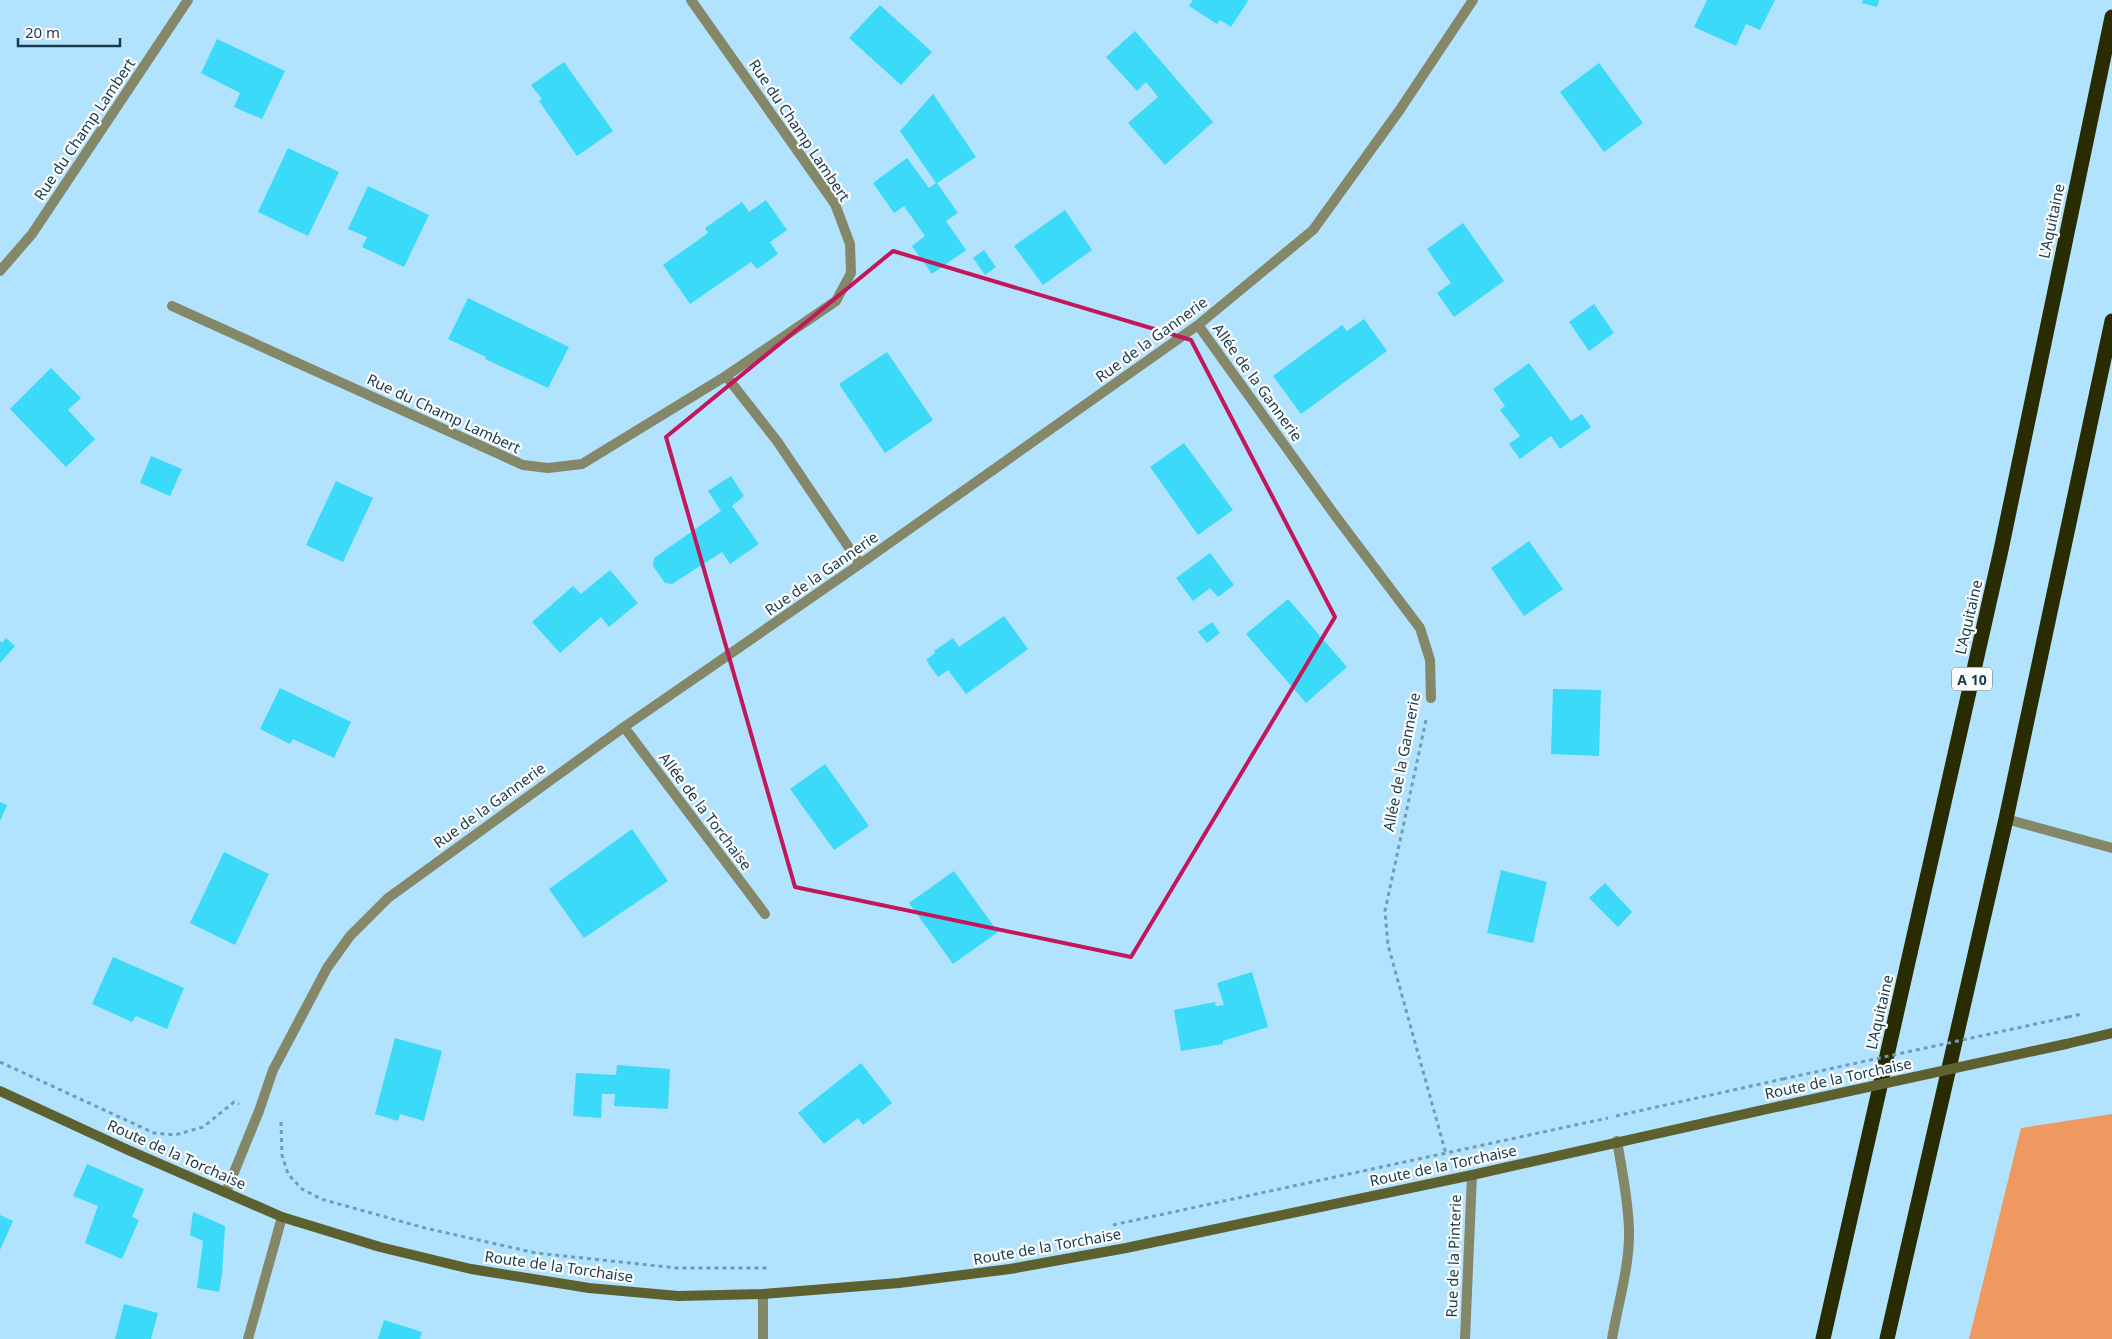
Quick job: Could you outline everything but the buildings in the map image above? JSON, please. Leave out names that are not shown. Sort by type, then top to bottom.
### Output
[{"type":"highway","name":"L'Aquitaine","points":[[1823,1339],[2001,550],[2112,17]]},
{"type":"highway","points":[[1887,1339],[2006,819],[2112,321]]},
{"type":"main road","name":"Route de la Torchaise","points":[[0,1091],[128,1150],[282,1217],[380,1247],[471,1269],[589,1288],[678,1296],[763,1294],[900,1283],[1010,1269],[1126,1248],[1472,1175],[2112,1033]]},
{"type":"street","name":"Rue du Champ Lambert","points":[[0,271],[32,234],[188,0]]},
{"type":"street","name":"Rue du Champ Lambert","points":[[172,306],[523,465],[548,468],[582,464],[726,376],[836,301],[851,273],[850,244],[835,204],[691,0]]},
{"type":"street","name":"Rue de la Gannerie","points":[[226,1192],[259,1111],[273,1070],[327,968],[350,936],[388,898],[624,727],[860,564],[1198,325],[1314,230],[1399,111],[1472,0]]},
{"type":"street","name":"Allée de la Gannerie","points":[[1198,325],[1334,514],[1420,628],[1430,660],[1431,698]]},
{"type":"street","points":[[726,376],[777,441],[860,564]]},
{"type":"street","name":"Allée de la Torchaise","points":[[624,727],[765,914]]},
{"type":"street","points":[[2006,819],[2112,848]]},
{"type":"street","points":[[1612,1339],[1627,1262],[1629,1230],[1626,1190],[1617,1142]]},
{"type":"street","name":"Rue de la Pinterie","points":[[1465,1339],[1472,1175]]},
{"type":"street","points":[[248,1339],[282,1217]]},
{"type":"street","points":[[763,1294],[764,1339]]},
{"type":"path","name":"Allée de la Gannerie","points":[[1431,698],[1385,911],[1388,945],[1453,1179]]},
{"type":"path","points":[[1110,1225],[1446,1154],[2068,1017]]},
{"type":"path","points":[[0,1062],[154,1133],[175,1135],[203,1127],[234,1102],[281,1118],[282,1154],[288,1174],[302,1189],[321,1199],[425,1228],[536,1253],[677,1268],[777,1268]]},
{"type":"highlighted area","points":[[893,251],[1191,340],[1335,617],[1131,957],[795,887],[666,437]]},
{"type":"shaded area","points":[[2112,1114],[2112,1339],[1969,1339],[2021,1128]]}]
